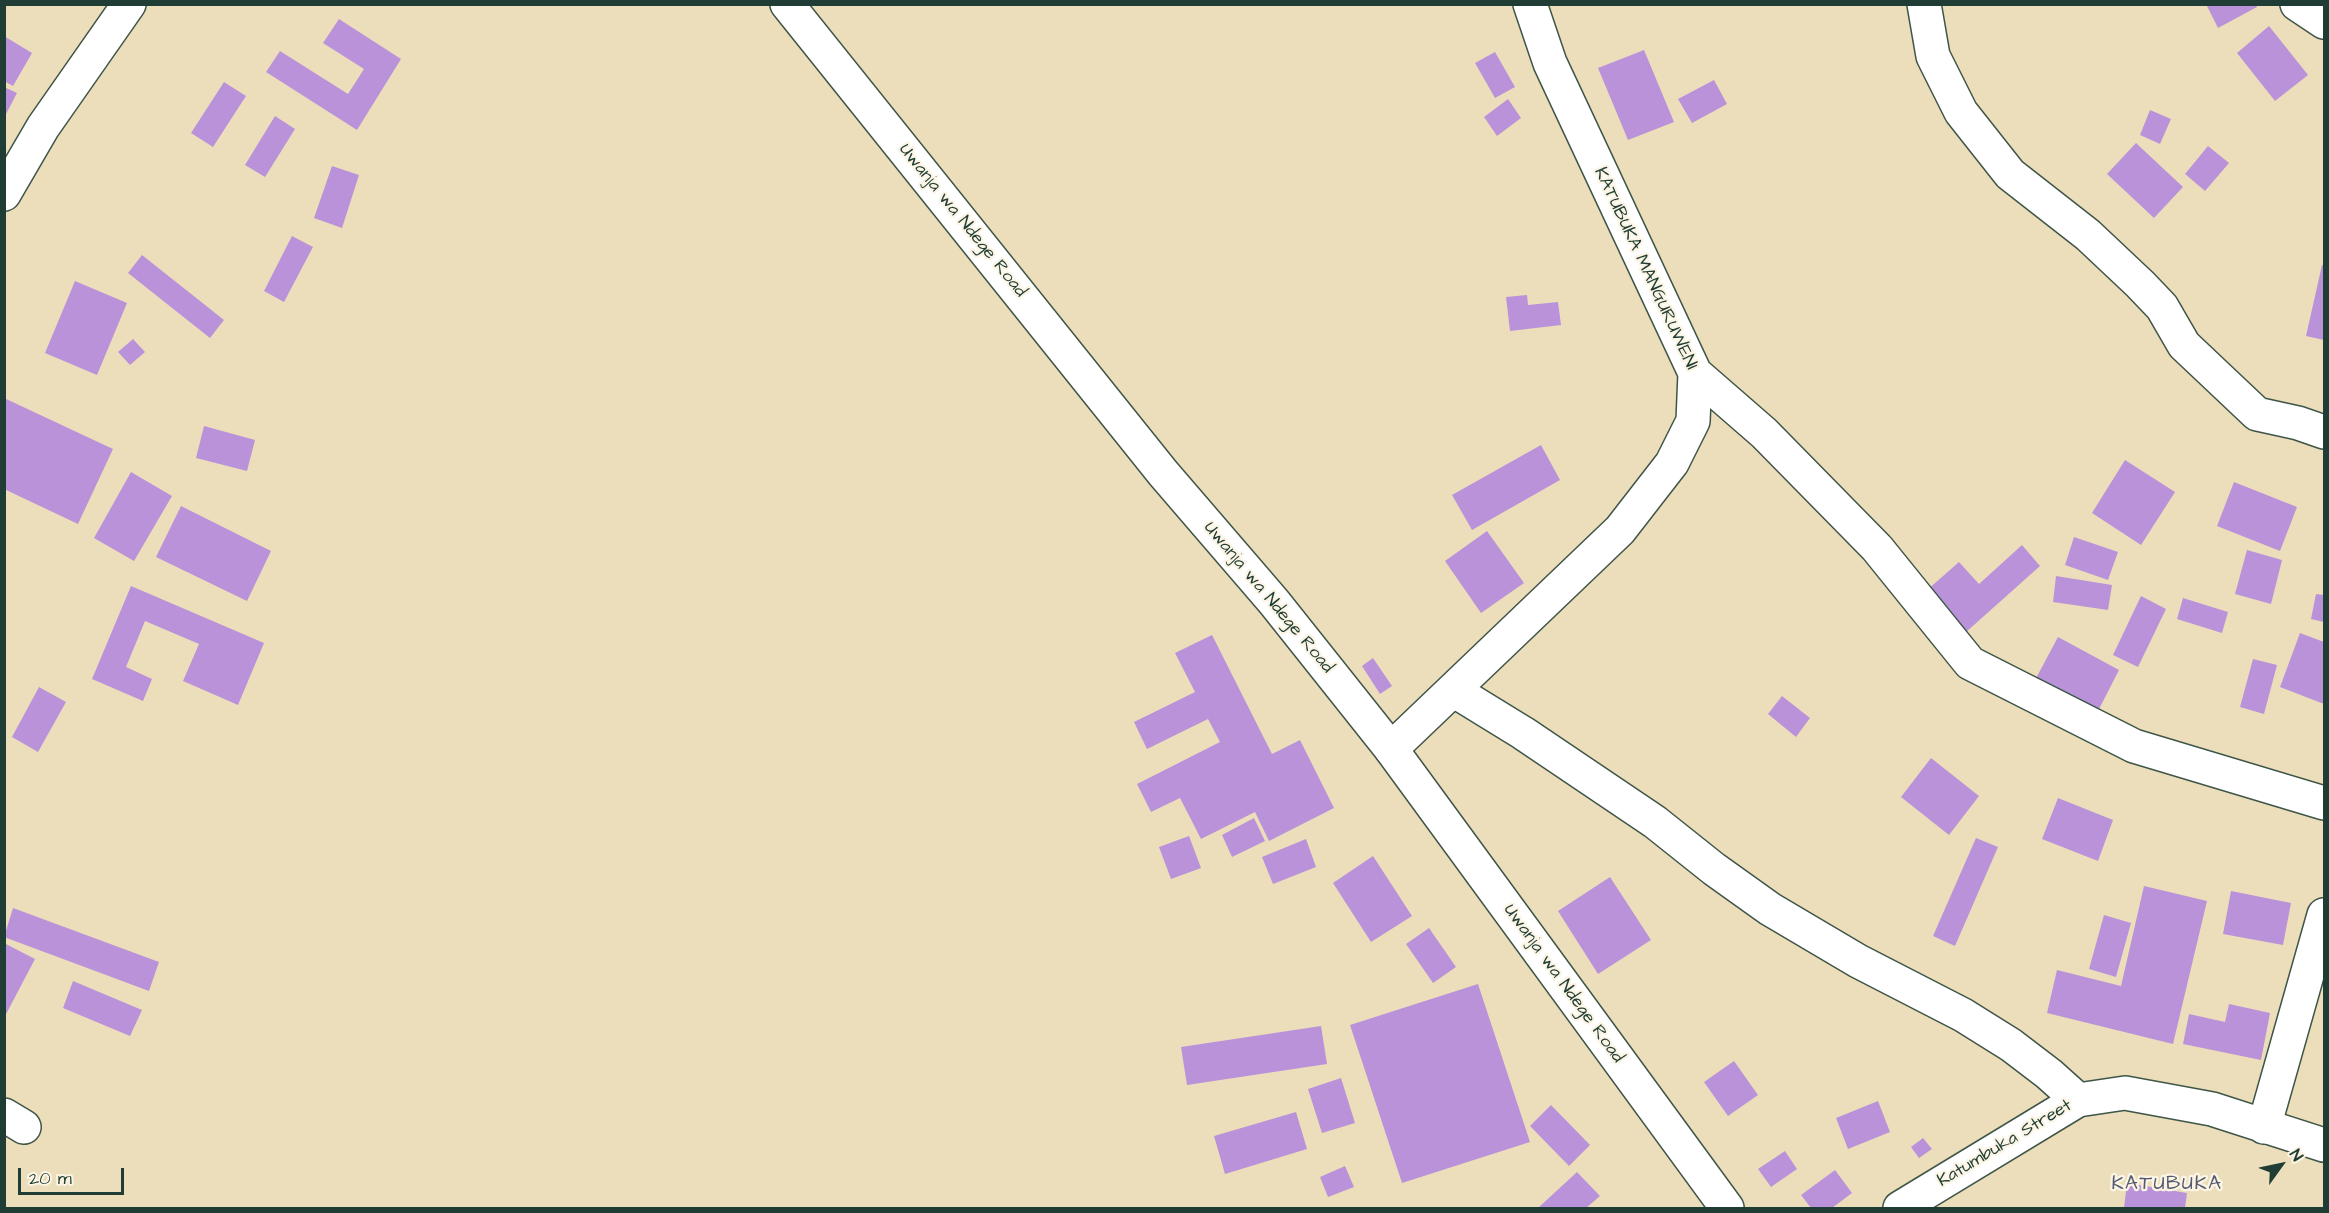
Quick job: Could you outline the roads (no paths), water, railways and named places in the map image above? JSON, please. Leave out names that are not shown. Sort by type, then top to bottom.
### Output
[{"type":"street","points":[[4,194],[44,127],[129,4]]},
{"type":"street","name":"Uwanja wa Ndege Road","points":[[787,4],[1163,473],[1274,602],[1390,749],[1727,1209]]},
{"type":"street","name":"KATUBUKA MANGURUWENI","points":[[1390,749],[1620,530],[1672,463],[1693,421],[1695,372],[1550,63],[1530,4]]},
{"type":"street","points":[[1924,4],[1933,56],[1961,112],[2010,174],[2088,235],[2140,284],[2162,307],[2184,345],[2257,414],[2325,432]]},
{"type":"street","points":[[2297,4],[2325,22]]},
{"type":"street","points":[[1695,372],[1764,433],[1877,548],[1970,663],[2134,746],[2325,803]]},
{"type":"street","points":[[1453,690],[1523,733],[1646,815],[1714,869],[1770,909],[1858,961],[1963,1015],[2011,1045],[2078,1100]]},
{"type":"street","points":[[2264,1126],[2325,915]]},
{"type":"street","name":"Katumbuka Street","points":[[1900,1209],[2078,1100],[2125,1093],[2211,1109],[2325,1145]]},
{"type":"district","name":"KATUBUKA","points":[[2167,1185]]}]
